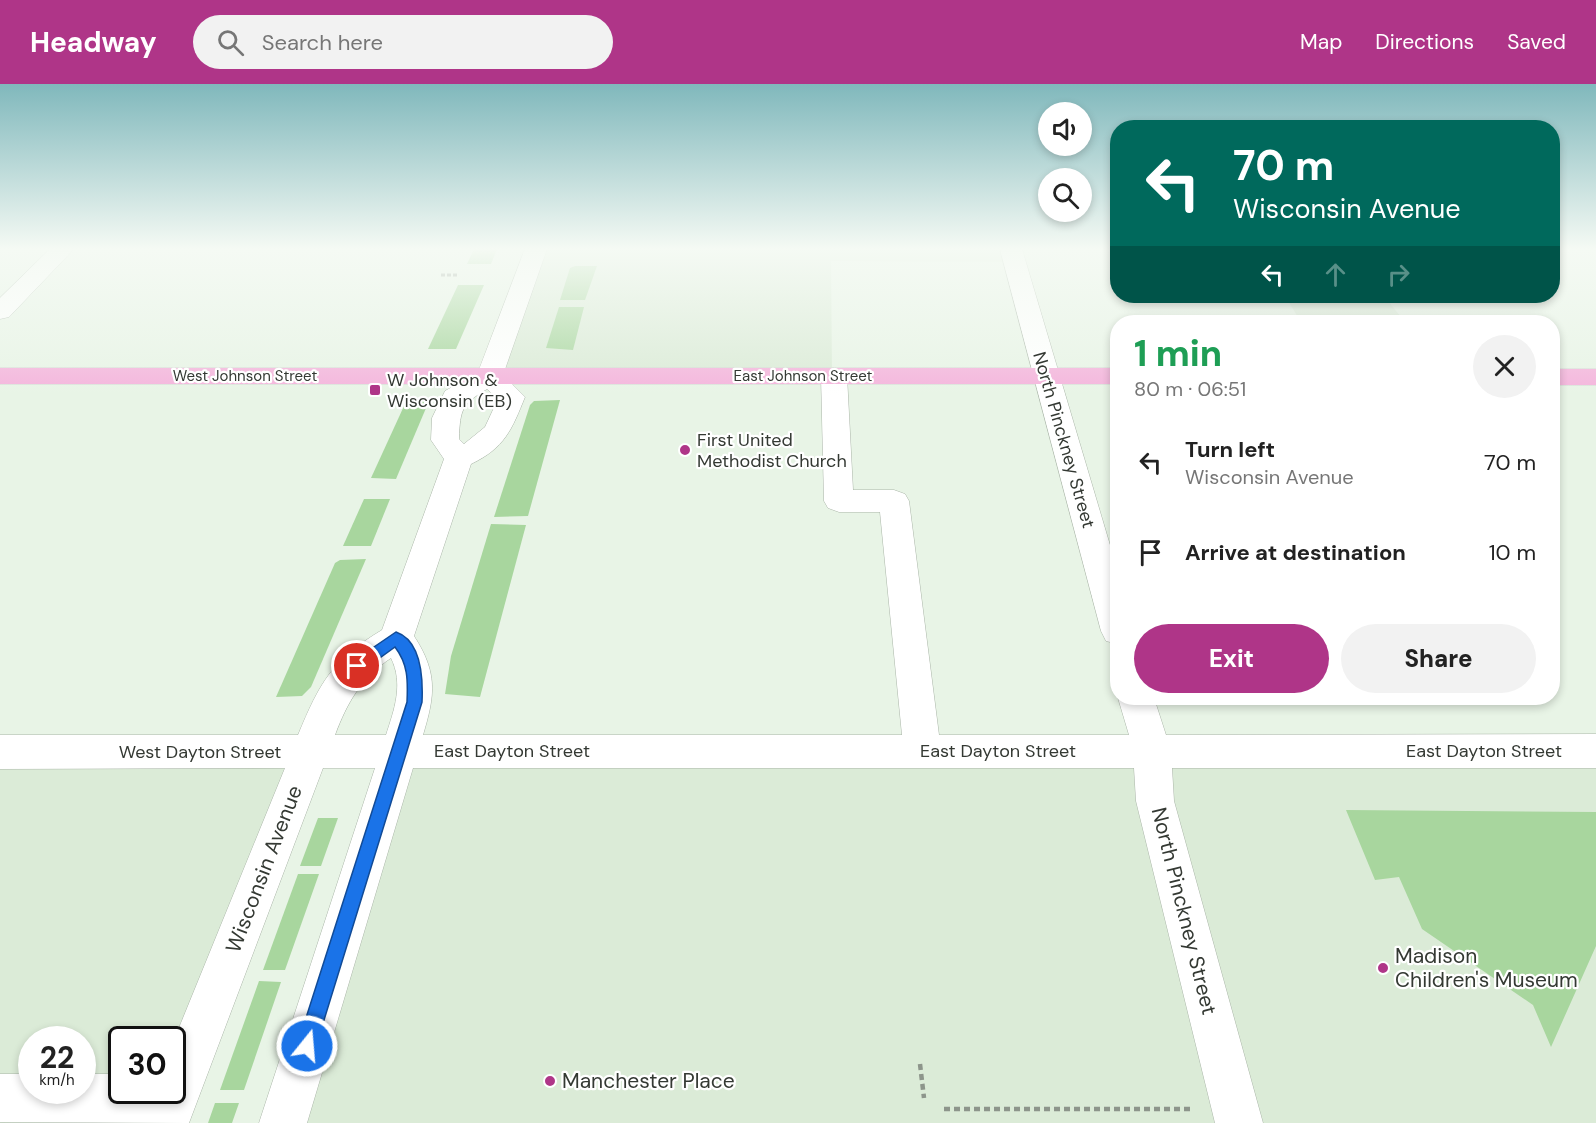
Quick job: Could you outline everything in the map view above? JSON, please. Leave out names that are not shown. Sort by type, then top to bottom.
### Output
[{"type":"main road","name":"West Johnson Street","points":[[0,376],[489,377]]},
{"type":"main road","name":"East Johnson Street","points":[[489,377],[1110,376]]},
{"type":"main road","points":[[1560,377],[1596,377]]},
{"type":"street","points":[[0,312],[15,297]]},
{"type":"street","points":[[459,458],[444,440],[446,418],[454,397],[489,377],[518,297]]},
{"type":"street","name":"North Pinckney Street","points":[[1024,297],[1110,603]]},
{"type":"street","points":[[834,376],[839,501],[894,501],[922,751]]},
{"type":"street","points":[[283,1123],[415,702],[416,680],[412,658],[396,638],[459,458],[486,442],[505,419],[512,397],[489,377]]},
{"type":"street","name":"Wisconsin Avenue","points":[[170,1111],[330,701],[346,676],[369,655],[396,638]]},
{"type":"street","name":"North Pinckney Street","points":[[1138,705],[1152,751],[1155,801],[1239,1123]]},
{"type":"street","name":"East Dayton Street","points":[[400,750],[1596,751]]},
{"type":"street","name":"West Dayton Street","points":[[0,752],[310,753],[400,750]]},
{"type":"street","points":[[0,1098],[170,1111]]},
{"type":"path","points":[[920,1064],[924,1098]]},
{"type":"path","points":[[944,1109],[1191,1109]]},
{"type":"shaded area","points":[[518,297],[831,297],[832,376],[489,377]]},
{"type":"shaded area","points":[[1289,303],[1390,303],[1399,315],[1297,315]]},
{"type":"shaded area","points":[[400,750],[1596,751],[1596,1123],[283,1123]]},
{"type":"shaded area","points":[[0,752],[310,753],[186,1069],[186,1026],[108,1026],[108,1104],[172,1104],[165,1123],[0,1123]]},
{"type":"green space","points":[[452,297],[479,297],[456,349],[428,349]]},
{"type":"green space","points":[[561,297],[586,297],[585,300],[560,300]]},
{"type":"green space","points":[[559,307],[584,307],[573,350],[546,348]]},
{"type":"green space","points":[[560,400],[528,516],[494,517],[530,405],[534,401]]},
{"type":"green space","points":[[415,401],[429,401],[396,479],[371,478],[404,406]]},
{"type":"green space","points":[[364,499],[390,499],[371,546],[343,546]]},
{"type":"green space","points":[[491,524],[526,525],[480,697],[445,694],[451,656]]},
{"type":"green space","points":[[366,559],[311,687],[302,696],[276,697],[335,563],[340,560]]},
{"type":"green space","points":[[1346,810],[1596,812],[1596,946],[1551,1047],[1533,1005],[1422,929],[1399,877],[1375,880]]},
{"type":"green space","points":[[318,818],[338,818],[321,866],[300,866]]},
{"type":"green space","points":[[298,874],[319,874],[285,970],[263,970]]},
{"type":"green space","points":[[259,981],[281,982],[244,1090],[220,1090]]},
{"type":"green space","points":[[215,1103],[239,1103],[232,1123],[208,1123]]},
{"type":"place","name":"W Johnson & Wisconsin (EB)","points":[[375,390]]},
{"type":"place","name":"First United Methodist Church","points":[[685,450]]},
{"type":"place","name":"Madison Children's Museum","points":[[1383,968]]},
{"type":"place","name":"Manchester Place","points":[[550,1081]]},
{"type":"route","points":[[307,1046],[415,702],[416,680],[412,658],[396,638],[369,655],[357,666]]}]
